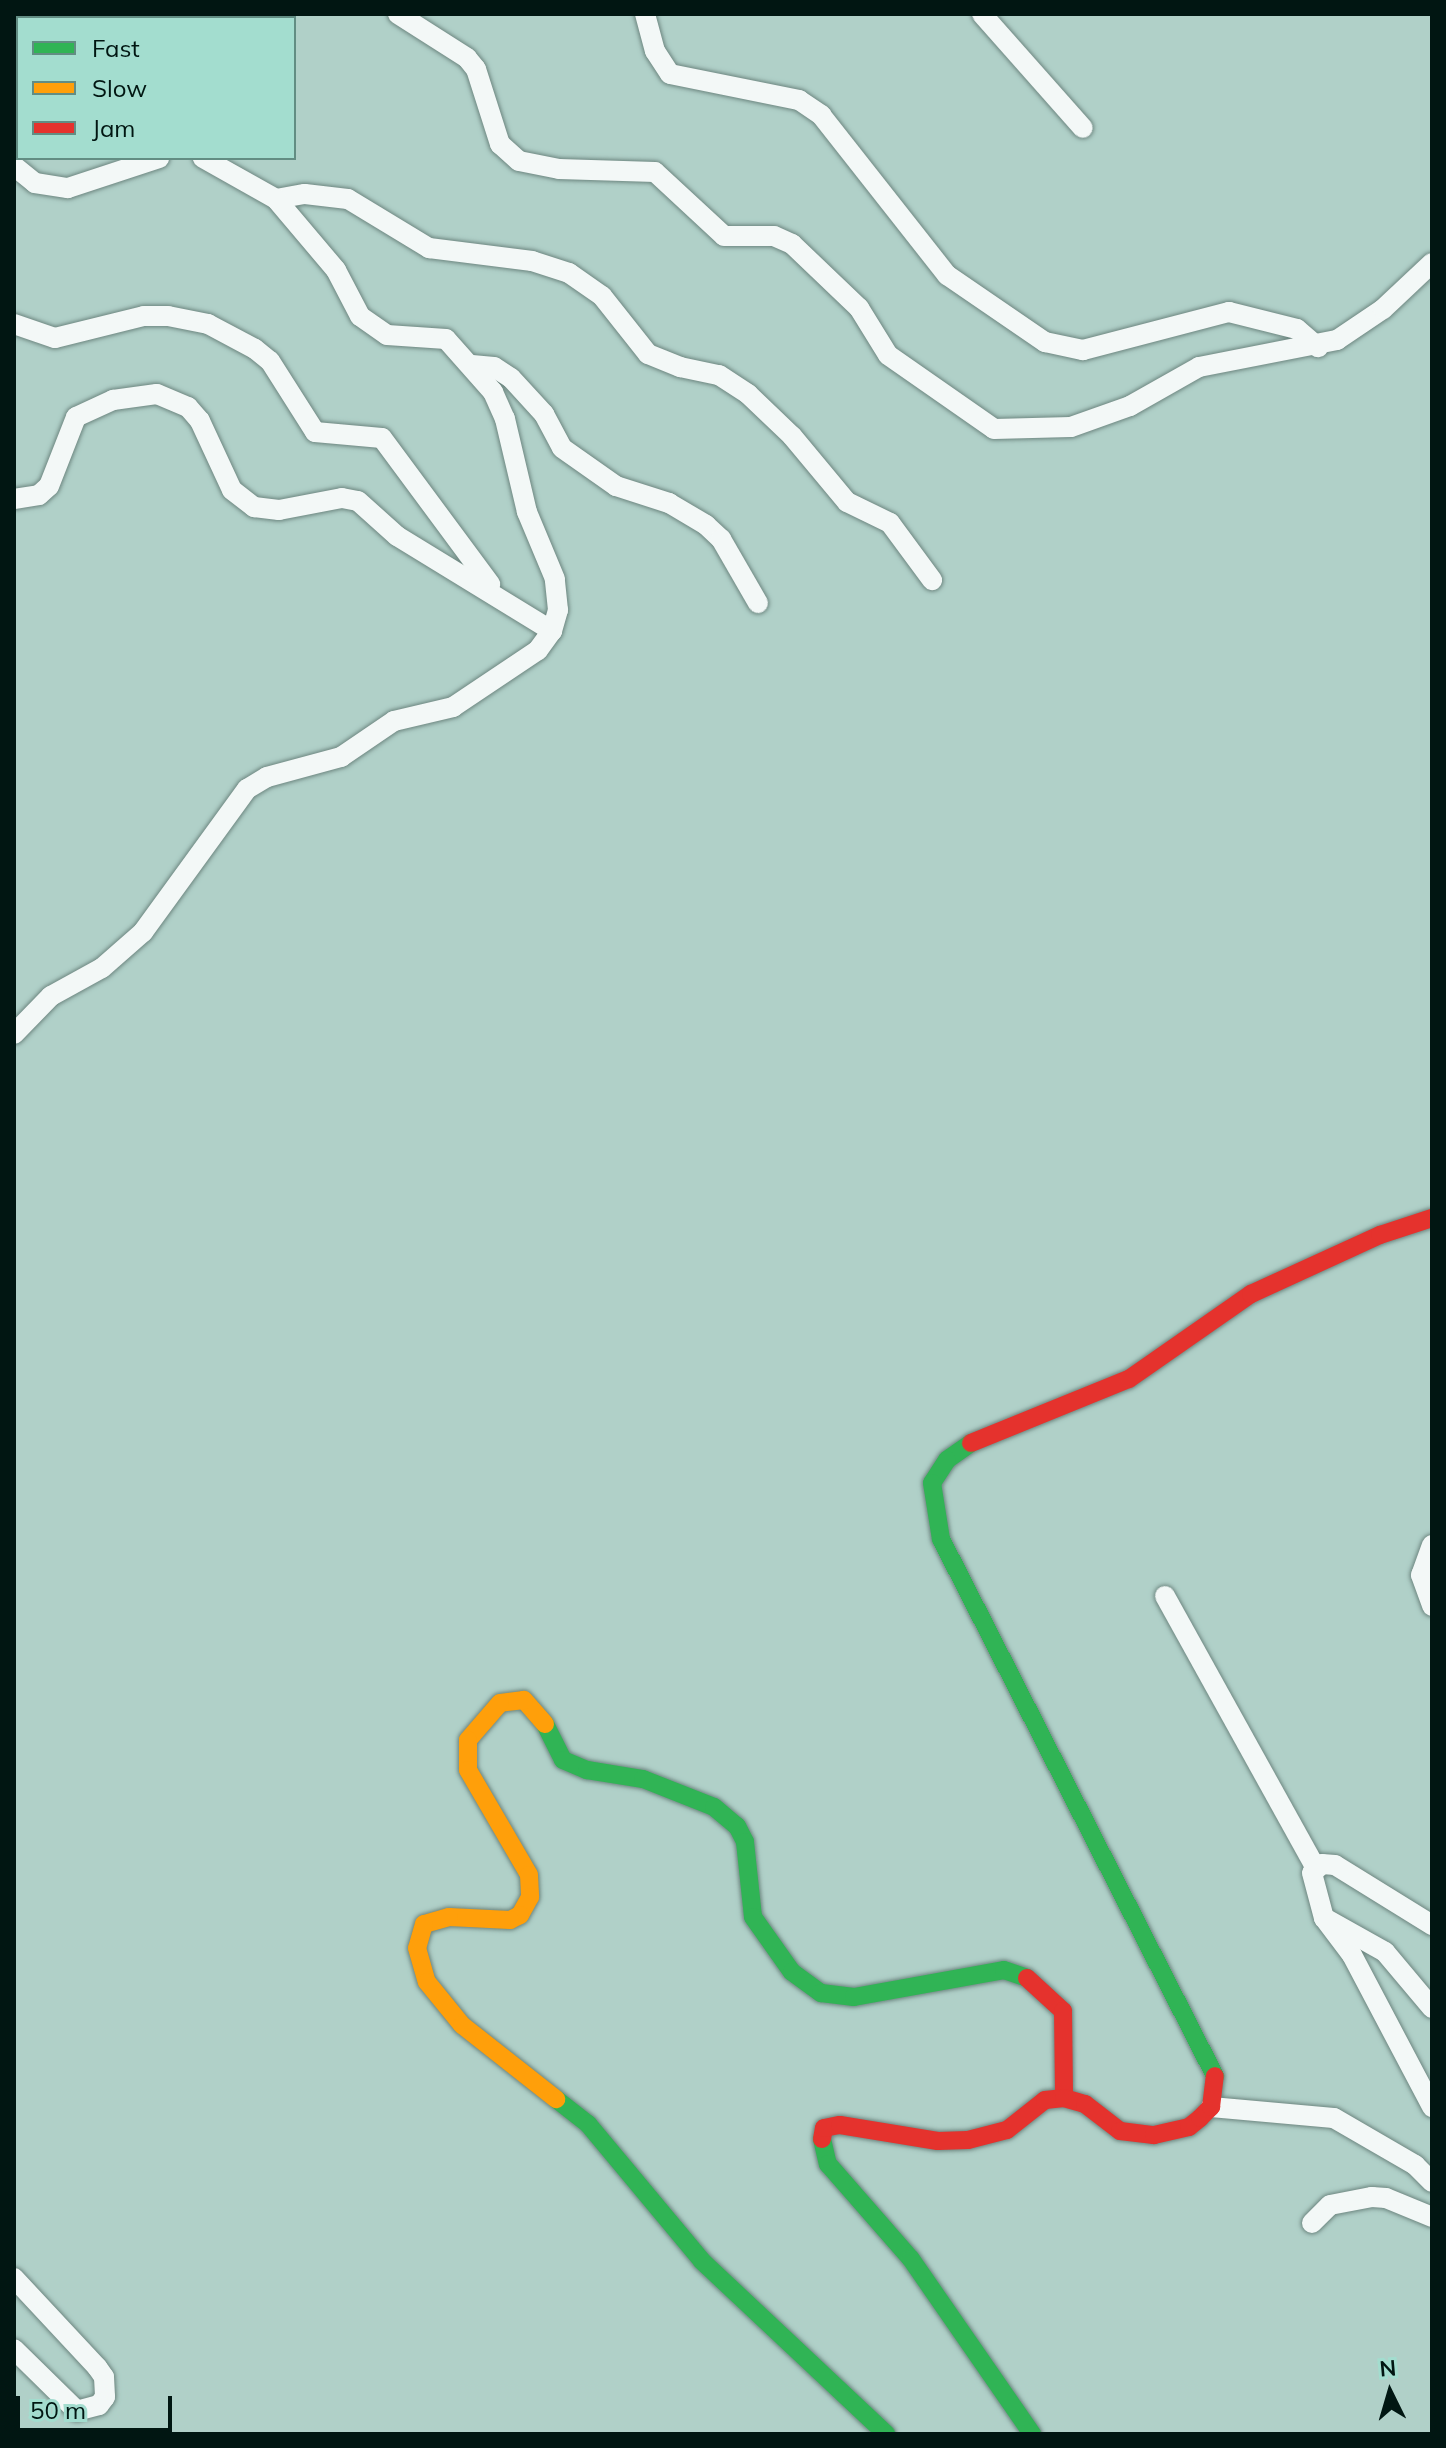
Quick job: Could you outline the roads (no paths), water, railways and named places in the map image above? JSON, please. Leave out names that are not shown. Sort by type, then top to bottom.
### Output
[{"type":"street","points":[[398,14],[467,58],[500,144],[519,161],[559,169],[655,172],[724,236],[774,236],[792,244],[859,308],[888,355],[994,429],[1071,427],[1130,406],[1199,367],[1318,347],[1383,309],[1432,263]]},
{"type":"street","points":[[645,14],[655,51],[670,74],[799,100],[821,115],[947,275],[1045,342],[1083,350],[1229,312],[1297,329],[1318,347]]},
{"type":"street","points":[[982,14],[1083,128]]},
{"type":"street","points":[[14,166],[35,183],[68,188],[153,160]]},
{"type":"street","points":[[14,1034],[51,996],[102,968],[143,932],[247,789],[267,777],[341,757],[394,721],[453,707],[523,664],[552,631],[559,602],[555,579],[527,512],[500,403],[472,365],[446,339],[387,335],[360,316],[329,260],[276,199],[207,160]]},
{"type":"street","points":[[276,199],[305,194],[348,199],[429,248],[532,261],[569,273],[602,296],[648,354],[680,367],[719,375],[748,394],[792,436],[847,502],[890,523],[932,580]]},
{"type":"street","points":[[14,324],[55,338],[144,316],[168,316],[208,324],[255,349],[270,361],[315,432],[382,438],[446,531],[499,595]]},
{"type":"street","points":[[472,365],[494,367],[511,378],[544,414],[562,448],[616,486],[669,503],[706,525],[721,539],[758,603]]},
{"type":"street","points":[[14,499],[39,495],[49,486],[76,417],[113,400],[157,394],[188,407],[200,421],[232,490],[254,507],[279,510],[342,498],[358,501],[418,550],[499,595],[552,631]]},
{"type":"street","points":[[1032,2434],[911,2259],[828,2164],[821,2137],[824,2128],[840,2125],[938,2141],[968,2140],[1007,2130],[1045,2100],[1064,2098],[1085,2104],[1120,2131],[1137,2137],[1189,2127],[1211,2107],[1214,2066],[941,1539],[932,1483],[947,1460],[984,1434],[1129,1379],[1251,1294],[1380,1235],[1432,1218]]},
{"type":"street","points":[[1432,1545],[1421,1575],[1432,1606]]},
{"type":"street","points":[[1165,1596],[1315,1867],[1312,1878],[1324,1918],[1352,1955],[1432,2107]]},
{"type":"street","points":[[886,2434],[702,2261],[588,2124],[462,2025],[427,1982],[417,1948],[424,1924],[449,1917],[510,1920],[520,1915],[530,1897],[529,1875],[468,1770],[468,1740],[500,1703],[524,1700],[540,1715],[563,1760],[587,1770],[643,1779],[714,1807],[737,1826],[745,1842],[753,1917],[766,1942],[792,1972],[821,1993],[854,1997],[1004,1970],[1034,1981],[1063,2011],[1064,2098]]},
{"type":"street","points":[[1315,1867],[1338,1866],[1432,1925]]},
{"type":"street","points":[[1324,1918],[1385,1952],[1432,2008]]},
{"type":"street","points":[[1211,2107],[1334,2118],[1415,2165],[1432,2182]]},
{"type":"street","points":[[1312,2223],[1330,2205],[1372,2197],[1386,2198],[1432,2217]]},
{"type":"street","points":[[14,2278],[97,2367],[104,2377],[105,2397],[99,2405],[77,2411],[14,2349]]}]
